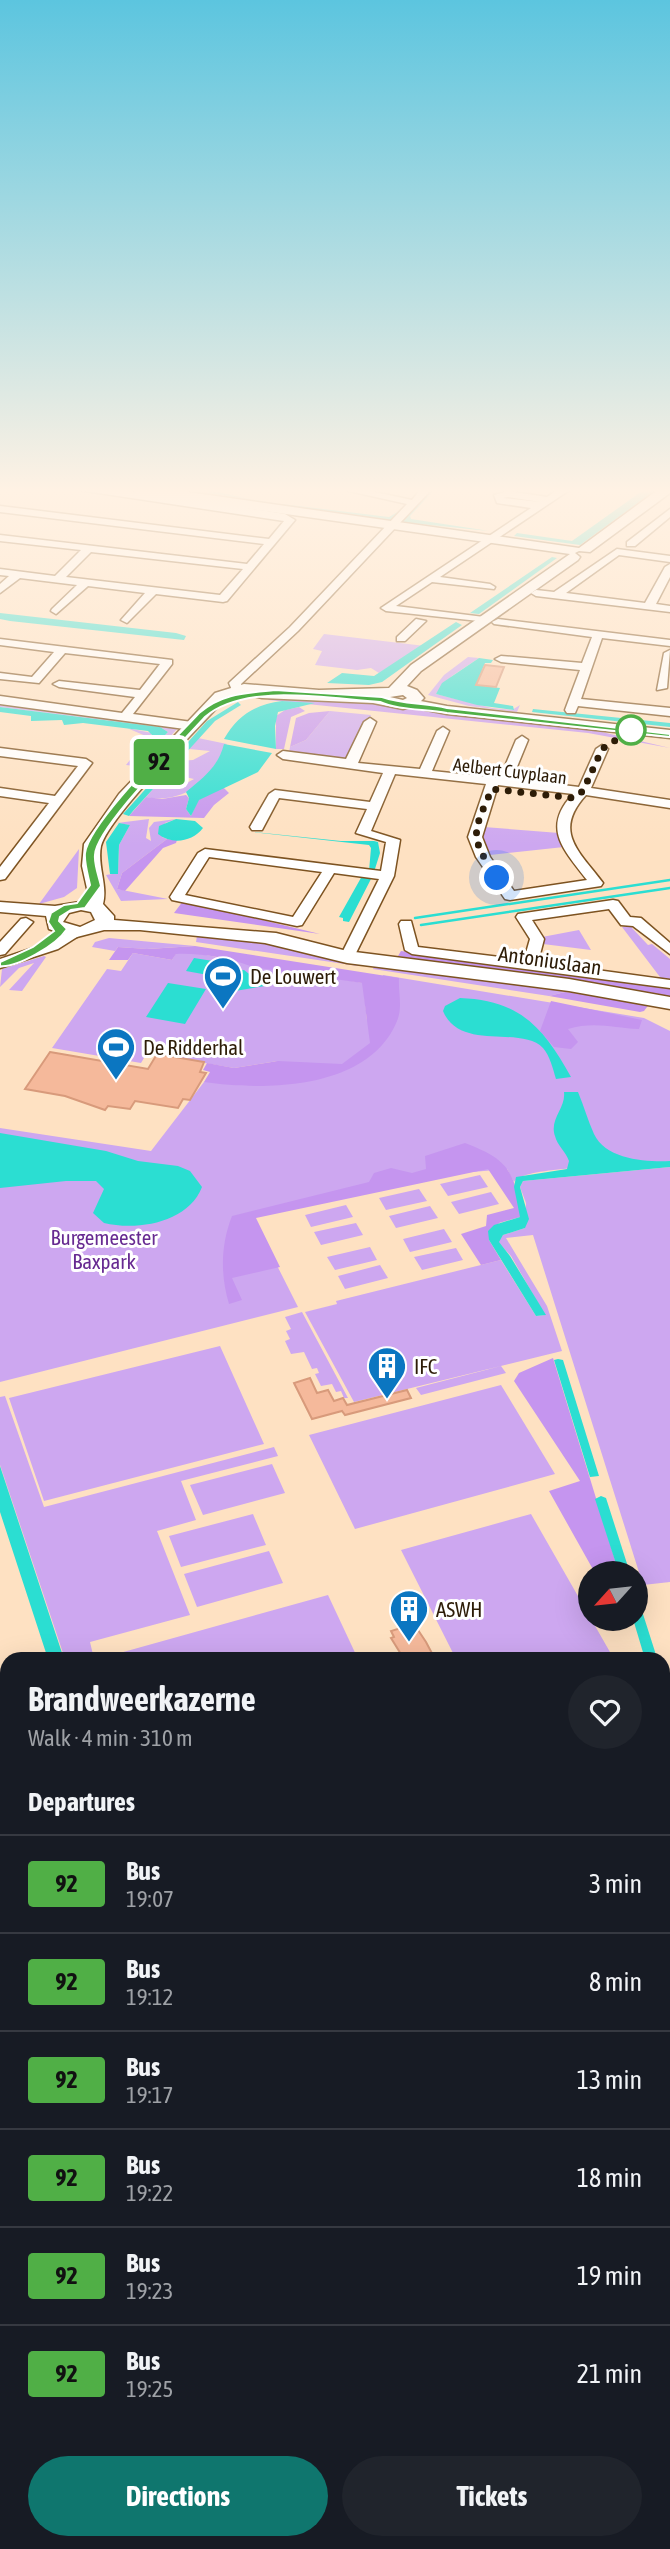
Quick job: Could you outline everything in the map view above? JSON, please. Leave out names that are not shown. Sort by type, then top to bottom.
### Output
[{"type":"main road","points":[[95,914],[97,893],[90,855],[99,832],[125,798],[215,704],[237,693],[399,697],[508,608]]},
{"type":"main road","points":[[491,621],[512,608]]},
{"type":"main road","points":[[15,913],[62,923],[95,914]]},
{"type":"main road","points":[[62,923],[95,914]]},
{"type":"main road","name":"Antoniuslaan","points":[[95,914],[140,925],[261,937],[424,966],[627,993],[670,1003]]},
{"type":"street","points":[[57,611],[60,608]]},
{"type":"street","points":[[127,620],[138,608]]},
{"type":"street","points":[[237,693],[235,683],[314,608]]},
{"type":"street","points":[[386,608],[431,620],[437,614],[491,621],[670,651],[661,688]]},
{"type":"street","points":[[401,639],[419,617]]},
{"type":"street","points":[[514,634],[541,630]]},
{"type":"street","points":[[596,638],[670,643]]},
{"type":"street","points":[[596,638],[573,706],[670,712]]},
{"type":"street","points":[[0,642],[168,662],[126,716]]},
{"type":"street","points":[[0,676],[35,681],[62,650]]},
{"type":"street","points":[[500,659],[515,660],[513,670],[583,672]]},
{"type":"street","points":[[60,684],[143,694]]},
{"type":"street","points":[[399,697],[460,711],[670,734]]},
{"type":"street","points":[[0,700],[194,724]]},
{"type":"street","points":[[350,763],[370,722]]},
{"type":"street","points":[[601,728],[670,742]]},
{"type":"street","points":[[425,773],[443,731]]},
{"type":"street","points":[[522,740],[474,832],[475,840],[510,896],[596,883],[562,838],[578,794],[602,749]]},
{"type":"street","points":[[0,752],[86,763],[2,869]]},
{"type":"street","name":"Aelbert Cuyplaan","points":[[283,755],[350,763],[390,773],[668,804],[670,787]]},
{"type":"street","points":[[349,953],[387,876],[393,840],[363,833],[390,773]]},
{"type":"street","name":"Aelbert Cuyplaan","points":[[390,773],[425,773],[497,784]]},
{"type":"street","points":[[0,792],[59,800]]},
{"type":"street","points":[[257,827],[275,794],[374,806]]},
{"type":"street","points":[[330,869],[297,922],[177,897],[205,853],[387,876]]},
{"type":"street","points":[[530,966],[537,939],[523,917],[613,904],[626,922],[636,921],[670,950]]},
{"type":"street","points":[[1,959],[15,913]]},
{"type":"street","points":[[1,959],[54,946],[62,923]]},
{"type":"street","points":[[406,925],[412,950],[670,984]]},
{"type":"green space","points":[[324,634],[425,646],[379,673],[371,668],[357,670],[315,665],[322,651],[313,649]]},
{"type":"green space","points":[[468,657],[479,658],[452,676],[436,694],[492,708],[512,710],[520,705],[517,712],[469,706],[428,695],[444,675]]},
{"type":"green space","points":[[0,704],[177,729],[143,767],[126,765],[148,737],[127,728],[152,733],[135,758],[142,759],[168,732],[160,727],[0,707]]},
{"type":"green space","points":[[330,711],[371,715],[350,759],[289,752],[290,747],[306,740]]},
{"type":"green space","points":[[198,738],[227,744],[207,777],[179,795],[168,798],[146,797],[154,788],[183,785],[194,779],[168,773],[179,761],[193,760],[210,751],[189,749]]},
{"type":"green space","points":[[149,819],[146,838],[151,841],[149,828],[154,822],[176,819],[165,823],[162,837],[167,839],[122,873],[117,889],[168,899],[121,901],[106,875],[118,873],[119,845],[130,825],[117,823]]},
{"type":"green space","points":[[484,827],[559,833],[564,847],[490,855],[482,836]]},
{"type":"green space","points":[[79,849],[77,888],[64,897],[39,904]]},
{"type":"green space","points":[[633,925],[632,928],[648,945],[652,944],[670,959],[670,981],[663,981],[622,927]]},
{"type":"green space","points":[[579,930],[591,950],[543,944],[542,937]]},
{"type":"green space","points":[[197,936],[239,938],[363,962],[358,966],[196,942]]},
{"type":"green space","points":[[109,938],[195,946],[147,949],[118,947],[115,951],[92,947],[95,942]]},
{"type":"green space","name":"Burgemeester Baxpark","points":[[178,950],[363,983],[367,1020],[377,1036],[383,975],[644,1018],[670,1031],[670,1166],[562,1169],[523,1176],[514,1182],[507,1169],[403,1178],[253,1218],[298,1307],[0,1382],[0,1128],[151,1151],[204,1082],[278,1061],[234,1068],[147,1053],[141,1063],[52,1048],[107,969],[121,971],[133,953],[172,960]]},
{"type":"green space","points":[[46,957],[22,991],[9,990],[34,963],[19,968],[0,987],[2,969]]},
{"type":"green space","points":[[375,965],[611,998],[565,992],[549,996],[373,969]]},
{"type":"green space","points":[[670,1167],[670,1582],[648,1584],[648,1561],[635,1561],[533,1235],[506,1238],[547,1306],[562,1351],[354,1402],[305,1312],[337,1304],[336,1301],[501,1260],[536,1316],[545,1315],[511,1256],[498,1242],[503,1235],[525,1228],[526,1203],[520,1187],[523,1181]]},
{"type":"green space","points":[[480,1175],[488,1187],[448,1196],[440,1184]]},
{"type":"green space","points":[[419,1189],[427,1201],[386,1210],[379,1198]]},
{"type":"green space","points":[[491,1192],[499,1204],[459,1214],[451,1202]]},
{"type":"green space","points":[[346,1205],[353,1217],[311,1227],[305,1215]]},
{"type":"green space","points":[[430,1206],[438,1218],[396,1228],[389,1216]]},
{"type":"green space","points":[[356,1223],[363,1235],[321,1245],[314,1232]]},
{"type":"green space","points":[[444,1229],[452,1242],[410,1252],[403,1239]]},
{"type":"green space","points":[[370,1247],[377,1260],[335,1270],[327,1257]]},
{"type":"green space","points":[[456,1248],[463,1260],[422,1270],[414,1257]]},
{"type":"green space","points":[[380,1265],[388,1278],[345,1289],[338,1276]]},
{"type":"green space","points":[[302,1312],[348,1398],[344,1398],[341,1391],[336,1392],[332,1384],[321,1386],[315,1374],[319,1373],[317,1368],[312,1369],[304,1352],[291,1354],[285,1341],[290,1339],[286,1331],[291,1329],[285,1317]]},
{"type":"green space","points":[[220,1346],[264,1444],[44,1501],[9,1398]]},
{"type":"green space","points":[[501,1366],[506,1373],[421,1395],[416,1388]]},
{"type":"green space","points":[[501,1385],[555,1474],[355,1529],[309,1435]]},
{"type":"green space","points":[[5,1396],[44,1507],[274,1447],[278,1456],[181,1481],[196,1520],[157,1531],[190,1615],[90,1642],[92,1652],[63,1652],[0,1465],[0,1397]]},
{"type":"green space","points":[[272,1464],[285,1493],[203,1515],[190,1485]]},
{"type":"green space","points":[[253,1514],[266,1545],[181,1567],[169,1536]]},
{"type":"green space","points":[[531,1514],[578,1596],[578,1631],[598,1631],[610,1652],[452,1652],[401,1550]]},
{"type":"green space","points":[[269,1551],[283,1583],[197,1607],[184,1574]]},
{"type":"green space","points":[[328,1595],[355,1652],[123,1652]]},
{"type":"shaded area","points":[[270,696],[376,704],[399,709],[422,708],[602,732],[670,748],[588,733],[268,700]]},
{"type":"shaded area","points":[[299,707],[305,711],[291,717],[284,749],[276,749],[276,716],[285,710]]},
{"type":"shaded area","points":[[330,711],[306,740],[290,747],[296,718],[309,713]]},
{"type":"shaded area","points":[[223,787],[229,793],[214,805],[204,818],[129,816],[146,797],[162,799],[186,795],[189,798],[186,809],[191,816],[198,800]]},
{"type":"shaded area","points":[[167,839],[177,840],[176,843],[163,848],[125,891],[117,889],[122,873]]},
{"type":"shaded area","points":[[183,901],[320,934],[174,913]]},
{"type":"shaded area","points":[[195,946],[399,978],[399,1016],[383,1044],[364,1061],[340,1073],[313,1081],[284,1085],[204,1082],[210,1072],[203,1070],[207,1063],[234,1068],[278,1061],[342,1064],[370,1043],[362,983],[253,967],[196,954],[176,954],[172,960],[133,953],[128,960],[109,960],[118,947],[148,949]]},
{"type":"shaded area","points":[[401,951],[670,988],[670,997],[398,956]]},
{"type":"shaded area","points":[[565,992],[650,1003],[640,1012],[549,996]]},
{"type":"shaded area","points":[[551,1001],[642,1020],[639,1029],[595,1025],[568,1029],[578,1042],[571,1049],[554,1047],[540,1031]]},
{"type":"shaded area","points":[[465,1143],[499,1161],[506,1168],[515,1186],[522,1213],[520,1217],[499,1223],[489,1240],[501,1260],[481,1265],[461,1234],[486,1226],[487,1215],[514,1208],[488,1169],[256,1218],[280,1267],[232,1278],[242,1300],[229,1304],[223,1259],[232,1216],[369,1182],[374,1173],[391,1168],[412,1173],[426,1169],[425,1156]]},
{"type":"shaded area","points":[[553,1358],[615,1561],[588,1561],[549,1491],[580,1481],[514,1381],[519,1373]]},
{"type":"water","points":[[477,608],[487,608],[479,614],[470,613]]},
{"type":"water","points":[[0,613],[186,636],[184,640],[10,621],[0,619]]},
{"type":"water","points":[[456,622],[462,625],[382,682],[369,685],[327,683],[342,673],[374,676]]},
{"type":"water","points":[[479,658],[493,660],[491,663],[485,663],[476,685],[500,688],[494,703],[513,706],[514,710],[477,705],[436,694],[442,683]]},
{"type":"water","points":[[282,701],[315,703],[278,712],[275,726],[276,749],[224,739],[235,723],[248,712]]},
{"type":"water","points":[[238,702],[241,705],[215,721],[129,816],[123,814],[207,721]]},
{"type":"water","points":[[0,707],[160,727],[168,732],[142,759],[135,758],[152,735],[148,731],[83,723],[64,725],[62,720],[31,721],[31,716],[0,712]]},
{"type":"water","points":[[533,709],[670,723],[670,727],[532,712]]},
{"type":"water","points":[[224,744],[272,753],[258,772],[199,800],[191,816],[186,809],[189,798],[186,792],[214,765]]},
{"type":"water","points":[[176,819],[195,821],[203,828],[188,839],[175,841],[158,834],[159,826]]},
{"type":"water","points":[[119,823],[130,825],[119,845],[118,874],[110,874],[106,842]]},
{"type":"water","points":[[226,829],[341,841],[374,841],[378,842],[380,853],[374,872],[369,871],[369,845]]},
{"type":"water","points":[[362,876],[372,877],[349,922],[343,921],[343,918],[339,917]]},
{"type":"water","points":[[194,958],[232,964],[223,982],[229,980],[235,971],[244,970],[265,986],[223,993],[219,986],[215,985],[219,977],[186,971]]},
{"type":"water","points":[[168,983],[206,989],[185,1024],[146,1017]]},
{"type":"water","points":[[460,998],[499,1004],[528,1020],[551,1044],[571,1077],[556,1079],[545,1051],[533,1041],[476,1035],[451,1023],[443,1011],[445,1006]]},
{"type":"water","points":[[564,1092],[578,1092],[594,1134],[608,1149],[628,1158],[670,1161],[670,1167],[523,1181],[520,1187],[529,1219],[525,1228],[503,1235],[499,1242],[546,1315],[536,1316],[489,1240],[488,1231],[494,1225],[520,1217],[514,1187],[516,1177],[567,1169],[569,1161],[556,1139],[554,1130]]},
{"type":"water","points":[[0,1133],[106,1151],[138,1161],[178,1166],[190,1171],[202,1187],[185,1209],[160,1222],[131,1226],[104,1223],[93,1213],[104,1189],[96,1181],[66,1181],[0,1188]]},
{"type":"water","points":[[554,1360],[563,1360],[599,1476],[590,1477]]},
{"type":"water","points":[[0,1466],[62,1652],[46,1652],[0,1512]]},
{"type":"water","points":[[601,1496],[606,1498],[626,1561],[615,1561],[595,1499]]},
{"type":"water","points":[[648,1630],[655,1652],[643,1652],[637,1631]]},
{"type":"building","points":[[485,665],[504,667],[496,687],[476,685]]},
{"type":"building","name":"De Ridderhal","points":[[50,1052],[148,1069],[157,1054],[204,1062],[200,1072],[206,1073],[190,1100],[183,1099],[178,1108],[135,1101],[130,1109],[108,1106],[105,1110],[65,1096],[25,1089]]},
{"type":"building","name":"IFC","points":[[310,1378],[317,1393],[328,1390],[334,1401],[343,1398],[347,1405],[407,1390],[411,1398],[345,1415],[342,1411],[312,1419],[294,1383]]},
{"type":"building","name":"ASWH","points":[[414,1624],[431,1652],[400,1652],[391,1638],[394,1637],[391,1631]]},
{"type":"waterway","points":[[415,918],[670,880]]},
{"type":"waterway","points":[[421,925],[670,888]]},
{"type":"bus line","name":"92","points":[[0,964],[37,950],[58,934],[61,929],[54,922],[55,915],[68,907],[81,905],[88,892],[96,886],[90,855],[99,832],[125,798],[202,715],[215,704],[231,697],[275,693],[382,699],[393,705],[410,703],[477,714],[670,734]]},
{"type":"place","name":"De Louwert","points":[[223,1010]]},
{"type":"place","name":"De Ridderhal","points":[[116,1081]]},
{"type":"place","name":"IFC","points":[[387,1400]]},
{"type":"place","name":"ASWH","points":[[409,1643]]},
{"type":"route","points":[[497,878],[476,844],[474,832],[492,789],[573,798],[583,791],[602,749],[631,730]]}]
